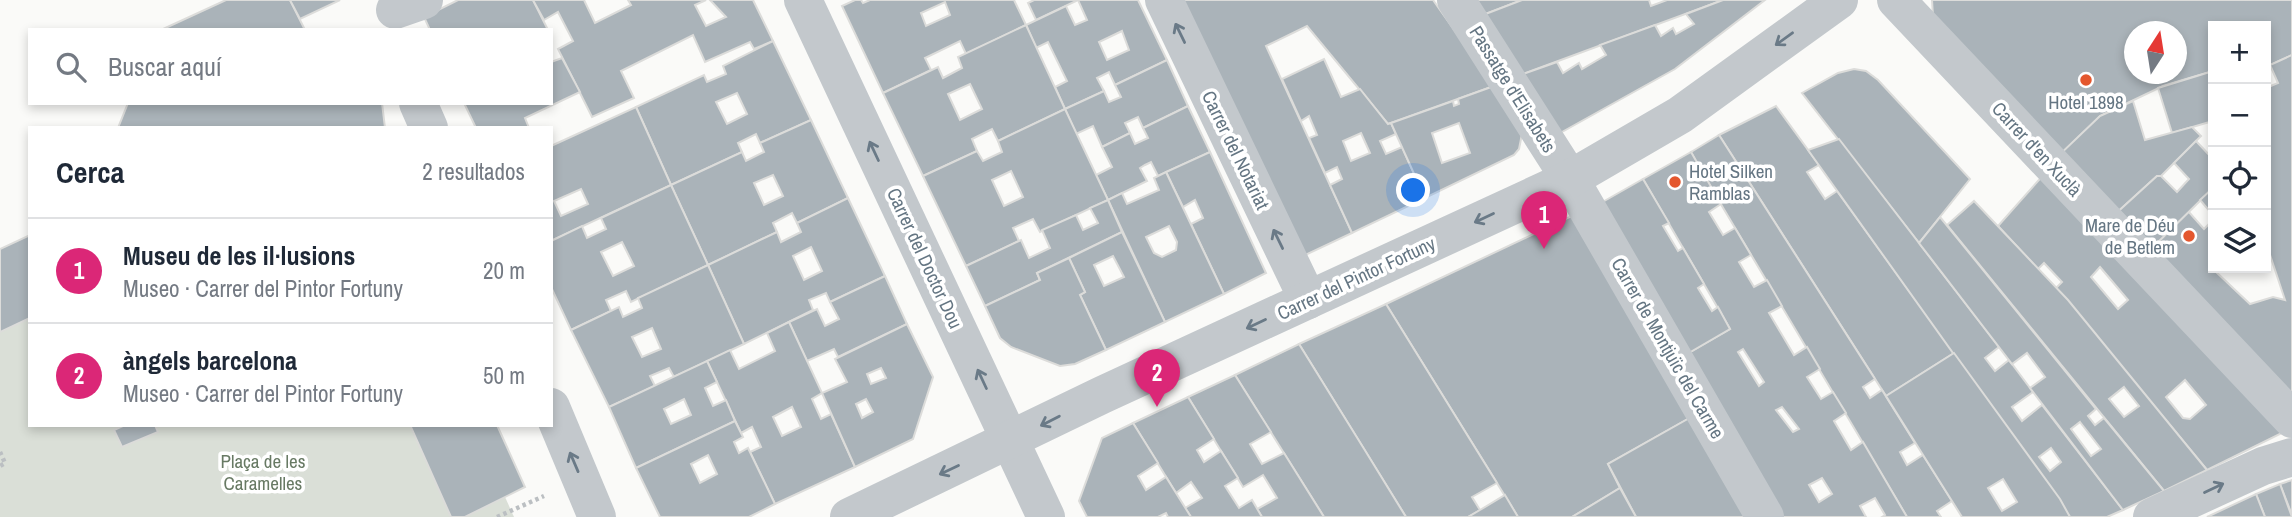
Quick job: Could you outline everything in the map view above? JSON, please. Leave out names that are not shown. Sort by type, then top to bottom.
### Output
[{"type":"street","name":"Carrer del Doctor Dou","points":[[803,0],[1046,517]]},
{"type":"street","name":"Carrer del Notariat","points":[[1164,0],[1308,300]]},
{"type":"street","name":"Passatge d'Elisabets","points":[[1456,0],[1570,178]]},
{"type":"street","name":"Carrer del Pintor Fortuny","points":[[849,517],[1102,395],[1570,178],[1680,116],[1839,0]]},
{"type":"street","name":"Carrer d'en Xuclà","points":[[1896,0],[2292,419]]},
{"type":"street","points":[[419,105],[428,126]]},
{"type":"street","name":"Carrer de Montjuïc del Carme","points":[[1570,178],[1765,517]]},
{"type":"street","points":[[553,412],[597,517]]},
{"type":"street","points":[[2152,517],[2263,466],[2292,457]]},
{"type":"path","points":[[0,452],[5,463],[0,466]]},
{"type":"path","points":[[497,517],[548,495]]},
{"type":"green space","name":"Plaça de les Caramelles","points":[[28,318],[28,427],[411,427],[451,517],[0,517],[0,332]]},
{"type":"green space","points":[[505,497],[514,517],[465,517]]},
{"type":"building","points":[[226,0],[290,0],[304,28],[165,28]]},
{"type":"building","points":[[290,0],[340,0],[300,19]]},
{"type":"building","points":[[458,0],[533,0],[547,28],[429,28],[424,17]]},
{"type":"building","points":[[533,0],[584,0],[595,23],[631,5],[628,0],[706,0],[695,5],[706,26],[726,17],[710,0],[753,0],[773,41],[754,49],[750,42],[705,62],[693,35],[621,71],[634,98],[592,117],[558,49],[573,41],[558,12],[544,20]]},
{"type":"building","points":[[855,0],[861,0],[863,3],[870,0],[1014,0],[1026,25],[966,54],[960,41],[925,58],[931,70],[883,93],[842,6]],"holes":[[[945,2],[950,15],[926,26],[921,13]]]},
{"type":"building","points":[[1034,0],[1078,0],[1036,20],[1028,3]]},
{"type":"building","points":[[1078,0],[1138,0],[1167,60],[1115,85],[1109,72],[1097,78],[1104,91],[1065,109],[1055,87],[1067,81],[1048,42],[1036,48],[1026,25],[1066,6],[1075,25],[1087,20]],"holes":[[[1122,31],[1129,50],[1107,60],[1099,42]]]},
{"type":"building","points":[[1182,0],[1433,0],[1494,86],[1388,124],[1307,26],[1266,46],[1352,233],[1301,257]]},
{"type":"building","points":[[1464,0],[1522,0],[1475,18]]},
{"type":"building","points":[[1522,0],[1649,0],[1651,6],[1667,0],[1723,0],[1515,77],[1475,18]]},
{"type":"building","points":[[1723,0],[1765,0],[1675,69],[1553,137],[1515,77],[1557,62],[1563,73],[1579,63],[1582,69],[1606,55],[1600,45],[1655,25],[1661,36],[1673,28],[1676,34],[1694,24],[1686,14]]},
{"type":"building","name":"Hotel 1898","points":[[1932,0],[2292,0],[2292,55],[2271,65],[2271,21],[2208,21],[2208,72],[2187,79],[2187,21],[2124,21],[2124,84],[2170,84],[2100,116],[2058,157],[1933,16]]},
{"type":"building","points":[[1026,25],[1065,109],[998,141],[992,129],[972,139],[977,151],[923,176],[883,93],[938,67],[943,78],[962,68],[958,57]],"holes":[[[970,84],[982,109],[960,120],[948,94]]]},
{"type":"building","points":[[773,41],[811,120],[760,143],[756,134],[738,143],[742,152],[671,185],[636,107],[704,75],[707,82],[726,74],[723,66]],"holes":[[[737,93],[747,114],[727,124],[716,102]]]},
{"type":"building","name":"Mare de Déu de Betlem","points":[[2292,55],[2292,405],[2147,253],[2188,211],[2204,229],[2208,225],[2208,273],[2217,273],[2250,304],[2273,297],[2285,300],[2271,258],[2271,86],[2278,83],[2271,65]]},
{"type":"building","points":[[562,58],[580,92],[553,105],[553,61]]},
{"type":"building","points":[[1324,59],[1341,97],[1360,89],[1388,124],[1391,123],[1396,134],[1380,141],[1386,154],[1402,147],[1425,198],[1352,233],[1330,185],[1342,179],[1337,167],[1325,173],[1309,138],[1317,135],[1309,116],[1301,121],[1282,79]],"holes":[[[1361,133],[1370,153],[1351,161],[1343,141]]]},
{"type":"building","points":[[1167,60],[1188,106],[1143,128],[1138,117],[1125,123],[1130,133],[1102,147],[1093,126],[1076,134],[1065,109],[1104,91],[1109,102],[1121,97],[1115,85]]},
{"type":"building","points":[[1854,69],[1866,71],[1878,80],[1970,179],[1919,243],[1802,93],[1838,73]]},
{"type":"building","points":[[2208,73],[2208,122],[2172,133],[2158,88],[2171,84],[2187,84],[2187,79]]},
{"type":"building","points":[[1494,86],[1522,134],[1519,149],[1514,155],[1425,198],[1391,123],[1453,101],[1454,106],[1459,104],[1458,99]],"holes":[[[1459,123],[1470,153],[1442,163],[1432,133]]]},
{"type":"building","points":[[2133,101],[2145,140],[2192,127],[2201,136],[2161,176],[2157,176],[2112,217],[2055,159],[2100,116]]},
{"type":"building","points":[[127,105],[382,105],[385,126],[119,126]]},
{"type":"building","points":[[465,105],[552,105],[525,118],[528,126],[475,126]]},
{"type":"building","points":[[1188,106],[1210,152],[1158,176],[1151,162],[1140,168],[1147,181],[1108,200],[1096,175],[1112,167],[1102,147],[1130,133],[1135,144],[1148,138],[1143,128]]},
{"type":"building","points":[[1776,106],[1819,165],[1807,172],[1825,199],[1837,191],[1954,353],[1886,396],[1719,135]]},
{"type":"building","points":[[636,107],[671,185],[553,240],[553,145]],"holes":[[[581,189],[588,204],[561,216],[554,201]]]},
{"type":"building","points":[[1065,109],[1108,200],[1040,232],[1033,219],[1013,228],[1019,241],[966,266],[923,176],[977,151],[983,161],[1002,152],[998,141]],"holes":[[[1011,171],[1023,197],[1004,206],[992,180]]]},
{"type":"building","points":[[811,120],[848,198],[797,223],[792,213],[773,223],[777,232],[708,265],[671,185],[742,152],[746,161],[764,152],[760,143]],"holes":[[[773,175],[783,196],[764,205],[754,183]]]},
{"type":"building","points":[[1719,135],[1875,379],[1863,387],[1870,398],[1882,390],[1915,443],[1900,452],[1907,465],[1923,455],[1952,501],[1937,511],[1941,517],[1907,517],[1700,169],[1691,152]]},
{"type":"building","points":[[1839,139],[1999,347],[1985,358],[1995,371],[2009,360],[2033,392],[2012,407],[2022,421],[2042,405],[2123,510],[2107,517],[2070,517],[1808,150]],"holes":[[[2051,448],[2061,462],[2050,471],[2039,457]]]},
{"type":"building","points":[[2196,141],[2208,154],[2208,193],[2147,253],[2112,217],[2157,176],[2161,176],[2177,192],[2189,179],[2174,163]]},
{"type":"building","points":[[1210,152],[1266,273],[1224,294],[1191,224],[1203,218],[1195,200],[1183,207],[1166,172]]},
{"type":"building","points":[[1691,152],[1721,204],[1709,212],[1723,235],[1735,228],[1751,255],[1739,262],[1754,287],[1767,280],[1782,306],[1769,313],[1794,355],[1807,347],[1820,369],[1807,377],[1821,399],[1833,392],[1846,413],[1834,421],[1851,450],[1863,442],[1907,517],[1882,517],[1885,515],[1875,498],[1860,506],[1866,517],[1780,517],[1687,354],[1730,329],[1643,179]],"holes":[[[1743,349],[1764,382],[1759,386],[1738,352]],[[1782,407],[1799,429],[1793,432],[1776,410]],[[1822,478],[1832,494],[1819,502],[1809,485]]]},
{"type":"building","points":[[1166,172],[1224,294],[1165,322],[1108,200],[1122,193],[1127,204],[1159,190],[1154,178]],"holes":[[[1169,226],[1177,242],[1176,250],[1162,257],[1154,253],[1146,237]]]},
{"type":"building","points":[[2045,173],[2286,431],[2207,470],[2056,288],[2062,282],[2044,263],[2038,269],[1998,226]],"holes":[[[2100,267],[2128,300],[2118,309],[2091,277]],[[2185,380],[2206,405],[2190,419],[2183,418],[2166,397]]]},
{"type":"building","points":[[1643,179],[1669,223],[1663,226],[1678,251],[1683,248],[1704,284],[1698,288],[1712,311],[1718,307],[1730,329],[1687,354],[1599,204]]},
{"type":"building","points":[[671,185],[708,265],[631,302],[626,291],[606,300],[611,311],[571,330],[553,291],[553,240],[582,226],[587,238],[606,229],[601,218]],"holes":[[[622,242],[634,266],[613,276],[601,252]]]},
{"type":"building","points":[[2208,193],[2208,209],[2200,200]]},
{"type":"building","points":[[848,198],[885,276],[830,302],[826,293],[809,300],[813,310],[744,344],[708,265],[777,232],[781,242],[801,232],[797,223]],"holes":[[[811,247],[822,271],[804,280],[793,256]]]},
{"type":"building","points":[[1108,200],[1122,232],[1037,273],[1040,280],[985,306],[966,266],[1021,240],[1029,258],[1050,248],[1042,230],[1076,215],[1083,230],[1098,223],[1090,208]]},
{"type":"building","points":[[1974,201],[2068,300],[2207,470],[2164,491],[1947,225]],"holes":[[[2124,387],[2139,406],[2124,417],[2109,399]]]},
{"type":"building","points":[[1578,213],[1693,416],[1608,464],[1620,488],[1572,517],[1518,517],[1386,304]]},
{"type":"building","points":[[1940,217],[2096,409],[2088,416],[2095,425],[2104,418],[2164,491],[2123,510],[2030,388],[2045,377],[2027,353],[2012,364],[1919,243]],"holes":[[[2080,422],[2101,449],[2091,456],[2071,429]]]},
{"type":"building","points":[[1122,232],[1165,322],[1106,350],[1080,295],[1085,292],[1069,258]],"holes":[[[1113,256],[1124,277],[1104,286],[1094,265]]]},
{"type":"building","points":[[28,236],[28,319],[0,332],[0,249]]},
{"type":"building","points":[[1069,258],[1085,292],[1080,295],[1106,350],[1075,364],[1060,366],[1011,347],[1000,338],[985,306],[1040,280],[1037,273]]},
{"type":"building","points":[[708,265],[744,344],[674,377],[669,368],[650,376],[655,386],[609,407],[571,330],[619,307],[623,317],[642,308],[638,298]],"holes":[[[652,328],[661,349],[642,357],[632,337]]]},
{"type":"building","points":[[885,276],[907,324],[838,357],[834,349],[807,361],[789,322],[817,309],[825,326],[839,319],[830,302]]},
{"type":"building","points":[[1386,304],[1497,483],[1472,497],[1480,510],[1468,517],[1406,517],[1299,344]]},
{"type":"building","points":[[789,322],[822,393],[812,399],[821,419],[831,414],[855,467],[775,504],[750,452],[761,447],[752,427],[741,433],[707,361],[730,350],[739,369],[775,351],[767,333]],"holes":[[[792,407],[801,427],[782,436],[773,417]]]},
{"type":"building","points":[[907,324],[933,377],[913,439],[855,467],[822,393],[847,382],[835,359]],"holes":[[[881,368],[886,378],[871,384],[867,374]],[[866,399],[873,412],[862,418],[856,404]]]},
{"type":"building","points":[[1299,344],[1406,517],[1324,517],[1235,375]]},
{"type":"building","points":[[1954,353],[2060,499],[2070,517],[1962,517],[1886,396]],"holes":[[[2003,479],[2017,502],[2002,511],[1988,488]]]},
{"type":"building","points":[[707,361],[717,382],[705,388],[713,406],[726,400],[735,421],[636,468],[609,407]],"holes":[[[684,399],[691,415],[671,424],[664,409]]]},
{"type":"building","points":[[1235,375],[1271,432],[1250,444],[1262,464],[1284,453],[1324,517],[1262,517],[1257,509],[1277,498],[1263,475],[1243,487],[1188,397]]},
{"type":"building","points":[[1188,397],[1214,439],[1197,450],[1204,462],[1221,451],[1238,478],[1225,486],[1239,508],[1252,500],[1262,517],[1191,517],[1185,508],[1202,498],[1191,482],[1176,493],[1133,423]]},
{"type":"building","points":[[1693,416],[1751,517],[1636,517],[1608,464]]},
{"type":"building","points":[[735,421],[743,437],[734,442],[739,453],[748,448],[775,504],[749,517],[660,517],[636,468]],"holes":[[[708,455],[717,474],[700,483],[691,464]]]},
{"type":"building","points":[[1133,423],[1158,463],[1138,476],[1146,490],[1166,477],[1191,517],[1168,517],[1166,513],[1158,517],[1087,517],[1079,501],[1102,438]]},
{"type":"building","points":[[121,427],[156,427],[158,432],[122,447],[114,430]]},
{"type":"building","points":[[411,427],[498,427],[525,487],[465,517],[451,517]]},
{"type":"building","points":[[2292,480],[2292,515],[2280,484]]},
{"type":"building","points":[[2280,484],[2292,517],[2265,517],[2256,494]]},
{"type":"building","points":[[1620,488],[1636,517],[1572,517]]},
{"type":"building","points":[[2256,494],[2265,517],[2207,517]]},
{"type":"building","points":[[1505,495],[1518,517],[1468,517],[1480,510]]},
{"type":"place","name":"Hotel 1898","points":[[2086,80]]},
{"type":"place","name":"Hotel Silken Ramblas","points":[[1675,182]]},
{"type":"place","name":"Mare de Déu de Betlem","points":[[2189,236]]},
{"type":"place","name":"Museu de les il·lusions","points":[[1544,249]]},
{"type":"place","name":"àngels barcelona","points":[[1157,407]]}]
